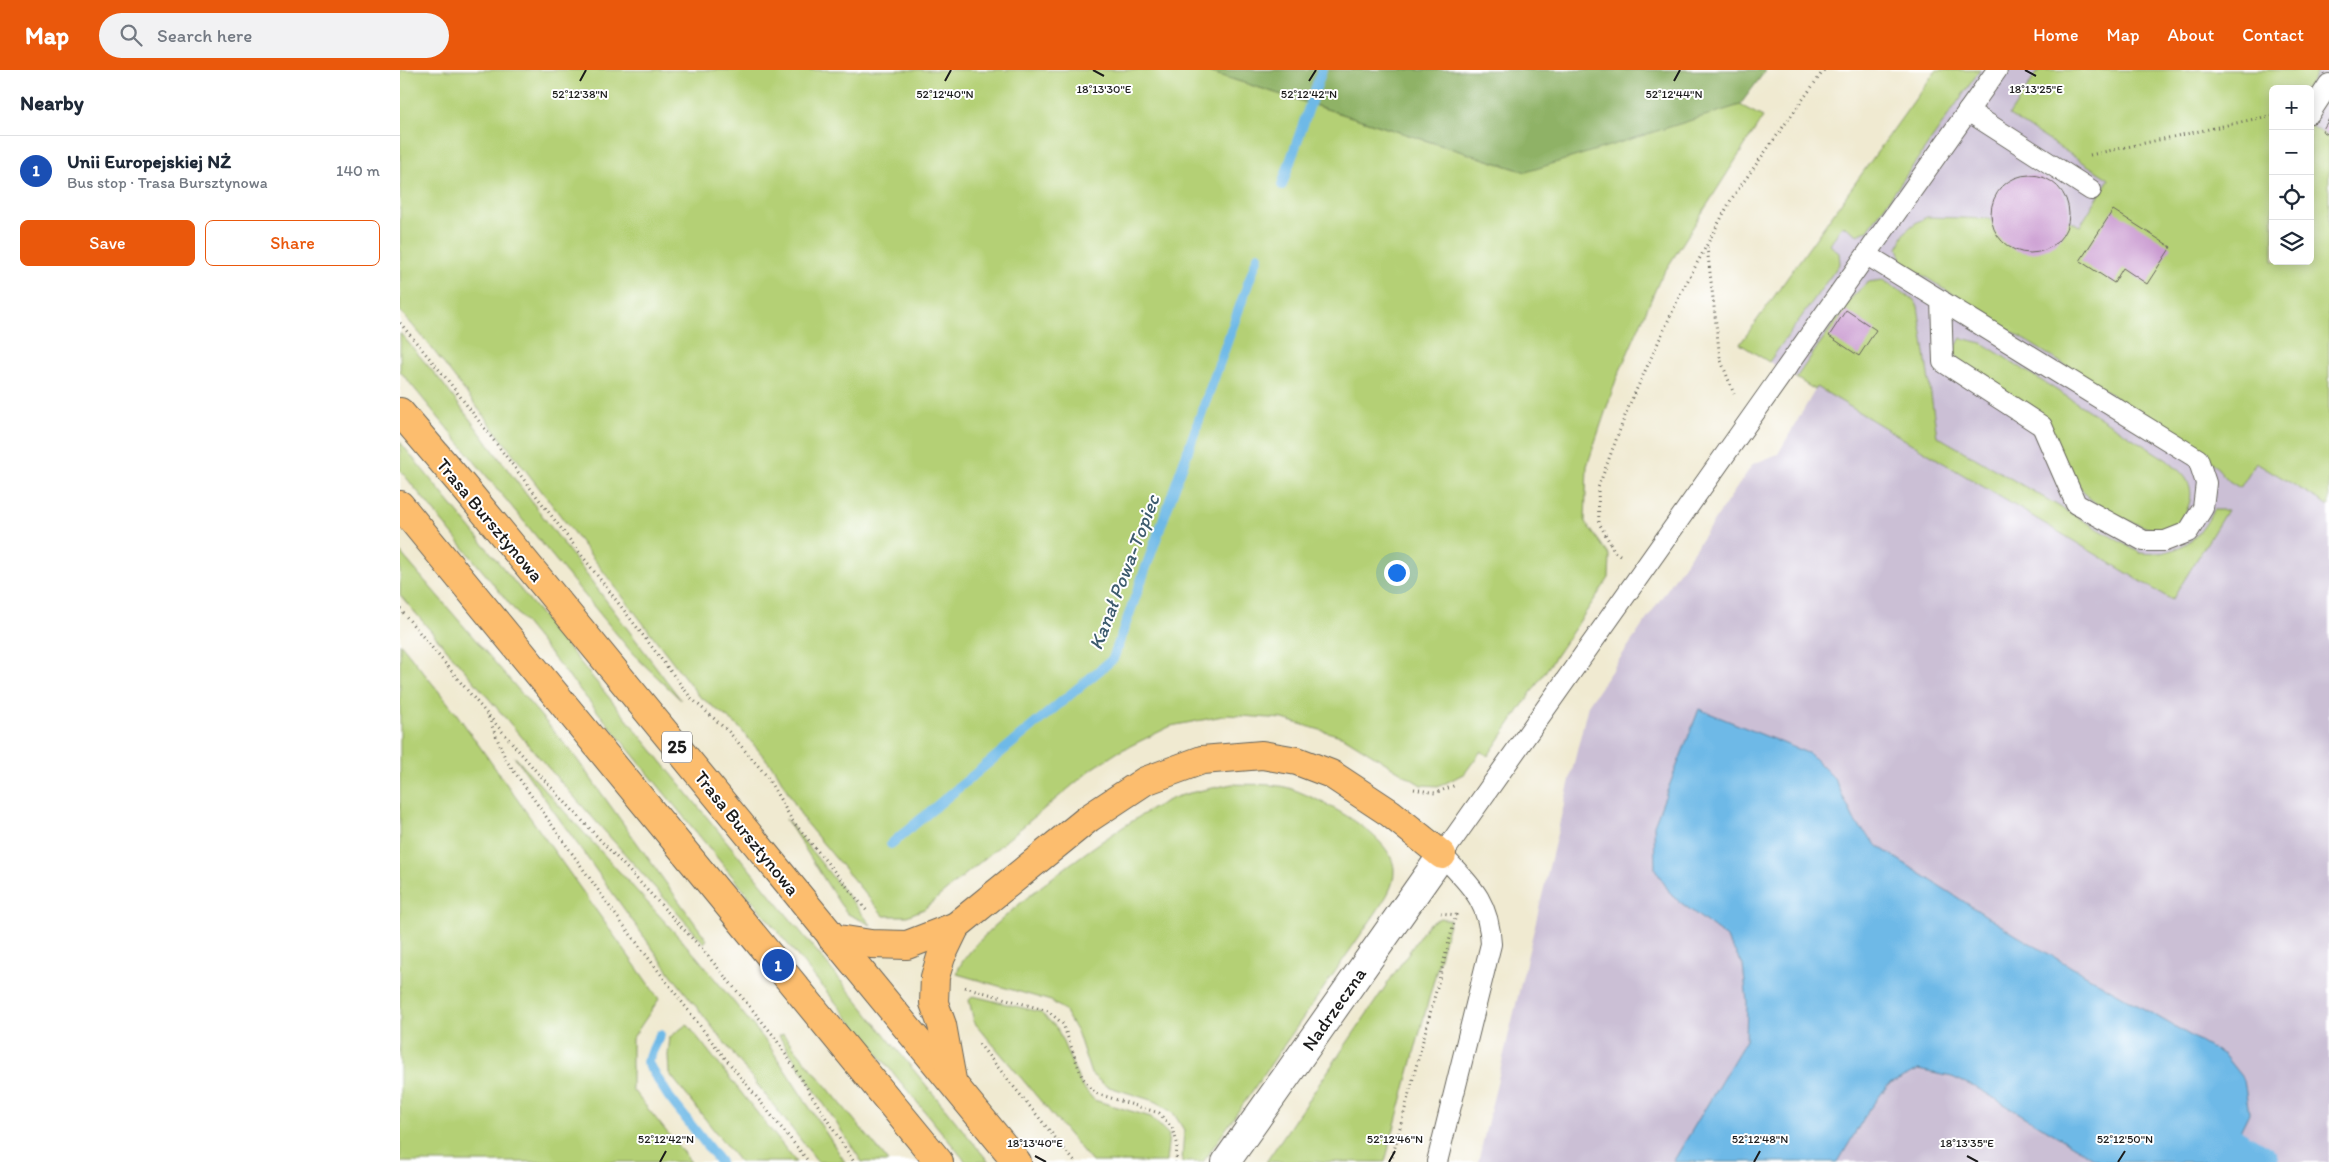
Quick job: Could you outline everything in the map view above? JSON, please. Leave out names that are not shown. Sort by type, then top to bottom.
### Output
[{"type":"main road","name":"Trasa Bursztynowa","points":[[400,412],[470,494],[1017,1162]]},
{"type":"main road","points":[[400,505],[939,1162]]},
{"type":"main road","points":[[832,938],[871,944],[907,944],[956,926],[1089,818],[1145,781],[1202,760],[1262,755],[1306,764],[1331,774],[1390,812],[1442,855]]},
{"type":"main road","points":[[953,1083],[942,1025],[934,1003],[935,977],[941,956],[956,926]]},
{"type":"street","name":"Nadrzeczna","points":[[1226,1162],[1442,855]]},
{"type":"lane","points":[[1437,1162],[1491,944],[1490,926],[1484,905],[1469,884],[1442,855],[1997,70]]},
{"type":"lane","points":[[2314,107],[2329,84]]},
{"type":"lane","points":[[1968,111],[2091,190]]},
{"type":"lane","points":[[1867,255],[1941,300],[2198,459],[2206,484],[2203,508],[2188,532],[2165,541],[2144,541],[2076,504],[2042,426],[1944,362],[1941,300]]},
{"type":"path","points":[[1642,572],[1615,552],[1599,523],[1598,488],[1632,399],[1680,294],[1732,198],[1824,70]]},
{"type":"path","points":[[2068,175],[2078,158],[2269,116]]},
{"type":"path","points":[[1707,246],[1720,358],[1746,425]]},
{"type":"path","points":[[400,323],[446,378],[691,698],[729,732],[766,775],[792,820],[872,918]]},
{"type":"path","points":[[400,610],[487,714],[555,791],[703,950],[774,1036],[854,1162]]},
{"type":"path","points":[[487,714],[506,760],[615,914],[713,1043],[809,1162]]},
{"type":"path","points":[[1391,1162],[1456,915],[1443,912],[1435,916]]},
{"type":"path","points":[[935,977],[1048,1011],[1063,1024],[1082,1077],[1096,1094],[1159,1113],[1173,1129],[1177,1143],[1176,1162]]},
{"type":"path","points":[[973,1037],[1075,1162]]},
{"type":"shaded area","points":[[1936,70],[2329,70],[2329,1162],[1478,1162],[1588,705],[1753,464],[1778,454],[1815,390],[1740,344]]},
{"type":"green space","points":[[400,70],[1203,70],[1516,169],[1740,105],[1763,117],[1660,279],[1616,380],[1587,466],[1585,522],[1610,556],[1609,578],[1488,756],[1481,751],[1465,773],[1440,786],[1421,785],[1344,737],[1283,719],[1228,715],[1171,726],[1118,752],[1092,769],[924,909],[907,916],[884,916],[805,822],[776,771],[737,725],[699,696],[427,342],[400,311]]},
{"type":"green space","points":[[1203,70],[1766,70],[1740,105],[1526,172]]},
{"type":"green space","points":[[1936,70],[1980,70],[1868,230],[1858,235],[1842,225],[1830,245],[1839,253],[1840,263],[1769,362],[1740,344]]},
{"type":"green space","points":[[2039,70],[2319,70],[2310,85],[2269,85],[2269,265],[2314,265],[2314,128],[2329,137],[2329,506],[2256,462],[2240,488],[2229,481],[2204,453],[1903,263],[1898,248],[1903,236],[1912,226],[1927,217],[2070,221],[2080,226],[2109,179],[2009,115]]},
{"type":"green space","points":[[1883,280],[1913,299],[1918,306],[1937,436],[2140,553],[2164,552],[2184,545],[2201,530],[2213,510],[2227,510],[2172,600],[1817,387],[1815,390],[1796,378],[1852,297],[1868,282]]},
{"type":"green space","points":[[400,333],[441,381],[681,700],[633,654],[400,371]]},
{"type":"green space","points":[[1961,338],[1982,343],[2167,460],[2184,476],[2190,489],[2191,496],[2183,516],[2172,526],[2158,530],[2125,519],[2094,502],[2080,487],[2070,467],[1957,358],[1954,350]]},
{"type":"green space","points":[[400,442],[989,1162],[966,1162],[400,470]]},
{"type":"green space","points":[[400,552],[571,751],[707,940],[704,943],[544,763],[400,595]]},
{"type":"green space","points":[[400,643],[456,713],[659,999],[632,1039],[632,1089],[691,1162],[400,1162]]},
{"type":"green space","points":[[514,756],[697,957],[768,1044],[845,1162],[818,1162],[673,977]]},
{"type":"green space","points":[[1232,784],[1268,785],[1289,788],[1317,800],[1352,819],[1381,843],[1390,856],[1394,876],[1388,893],[1375,914],[1203,1162],[1182,1162],[1184,1130],[1174,1114],[1157,1102],[1106,1086],[1091,1074],[1078,1034],[1064,1010],[1051,1001],[957,974],[966,956],[988,932],[1018,905],[1091,849],[1155,807],[1176,797]]},
{"type":"green space","points":[[786,819],[871,925],[848,914]]},
{"type":"green space","points":[[1440,918],[1450,920],[1385,1162],[1266,1162],[1428,924]]},
{"type":"green space","points":[[973,996],[1040,1012],[1057,1028],[1081,1085],[1094,1100],[1151,1117],[1169,1135],[1166,1162],[1092,1162],[974,1022],[969,1000]]},
{"type":"green space","points":[[687,1024],[796,1162],[739,1162],[669,1073],[670,1037]]},
{"type":"green space","points":[[783,1034],[888,1162],[862,1162],[779,1036]]},
{"type":"water","points":[[1699,709],[1810,754],[1834,778],[1856,823],[1879,847],[2016,935],[2224,1055],[2244,1080],[2249,1113],[2225,1162],[2100,1162],[1979,1089],[1952,1077],[1918,1070],[1888,1085],[1868,1111],[1838,1162],[1673,1162],[1746,1040],[1747,1002],[1743,965],[1726,937],[1672,896],[1655,869],[1654,825]]},
{"type":"building","points":[[2329,119],[2329,135],[2322,131]]},
{"type":"building","points":[[2030,175],[2045,178],[2062,192],[2066,199],[2069,214],[2066,229],[2052,246],[2045,250],[2030,253],[2015,250],[1998,236],[1994,229],[1991,214],[1994,199],[2008,182],[2015,178]]},
{"type":"building","points":[[2113,210],[2171,247],[2147,284],[2123,268],[2114,283],[2080,261]]},
{"type":"building","points":[[1846,310],[1876,330],[1859,356],[1829,336]]},
{"type":"waterway","name":"Kanał Powa-Topiec","points":[[1282,185],[1322,70]]},
{"type":"waterway","name":"Kanał Powa-Topiec","points":[[891,844],[1113,659],[1258,256]]},
{"type":"waterway","name":"Kanał Powa-Topiec","points":[[660,1035],[647,1062],[669,1097],[720,1162]]},
{"type":"waterway","points":[[2234,1146],[2261,1162]]},
{"type":"place","name":"Unii Europejskiej NŻ","points":[[778,965]]}]
